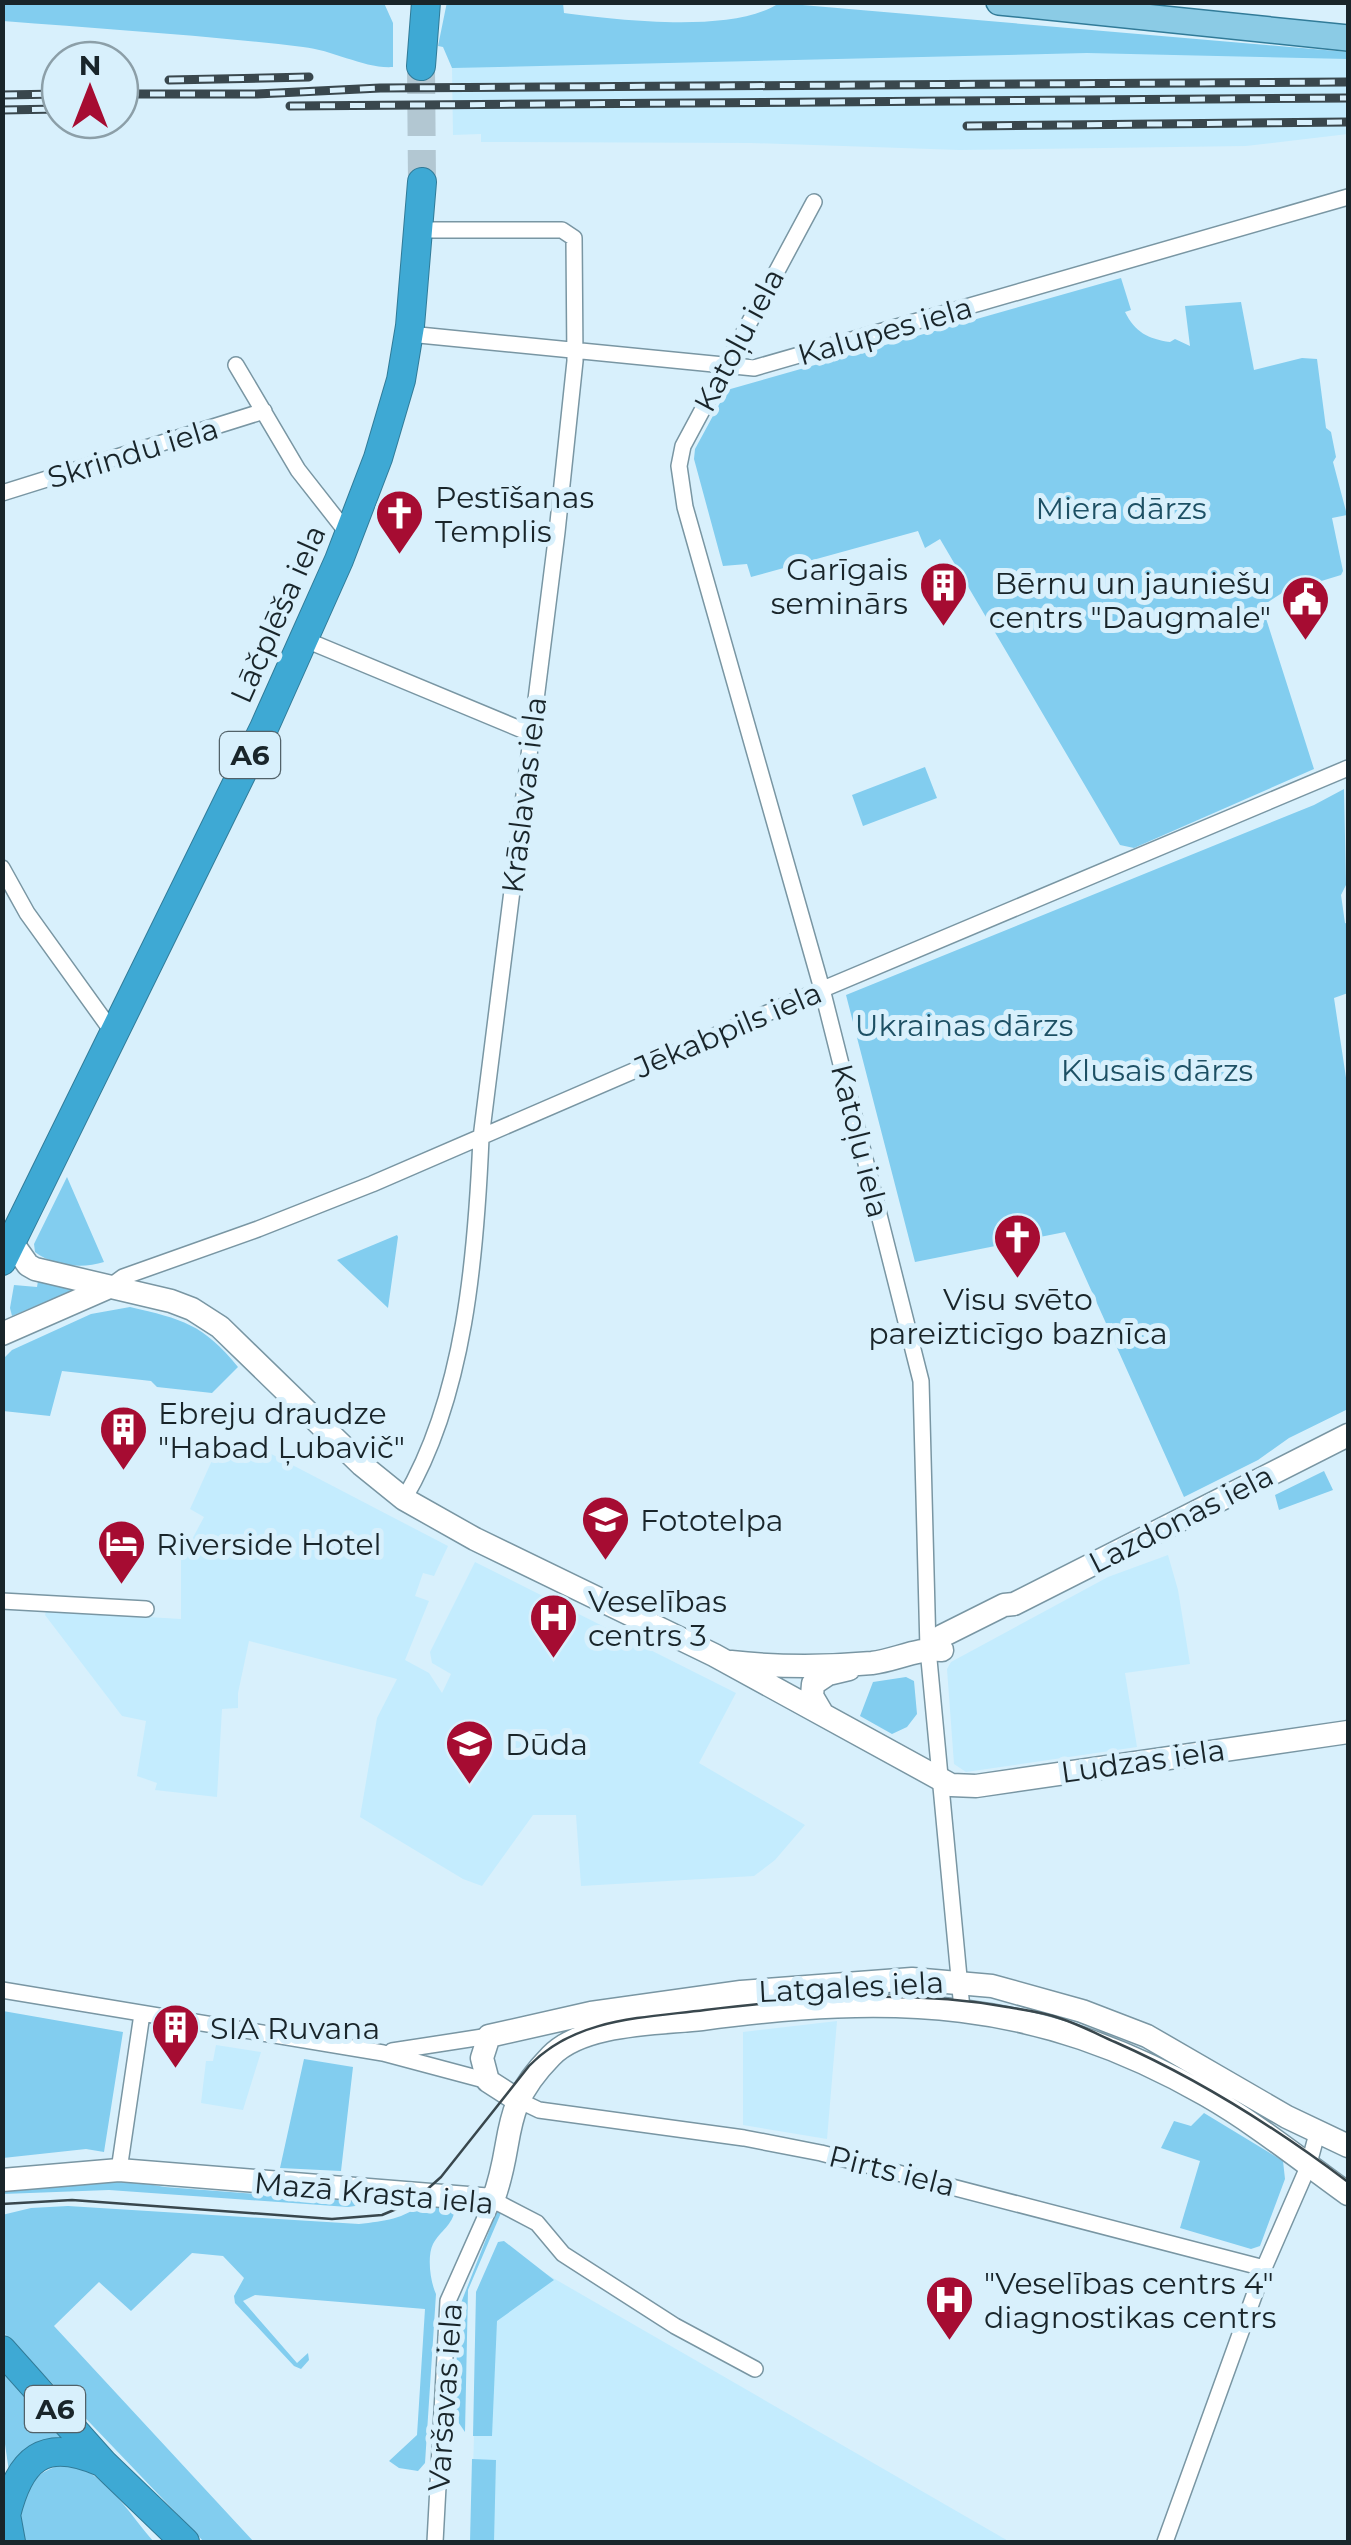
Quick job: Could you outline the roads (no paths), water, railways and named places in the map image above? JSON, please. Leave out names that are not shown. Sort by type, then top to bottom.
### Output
[{"type":"highway","points":[[421,66],[426,2]]},
{"type":"highway","name":"Lāčplēša iela","points":[[5,1255],[306,640],[349,535],[390,421],[409,334],[422,182]]},
{"type":"highway","name":"A6","points":[[2,2350],[105,2465],[185,2542]]},
{"type":"highway","points":[[6,2518],[17,2478],[34,2460],[64,2452],[82,2454],[105,2465],[162,2542]]},
{"type":"main road","points":[[999,2],[1348,38]]},
{"type":"street","name":"Kalupes iela","points":[[409,334],[754,368],[1348,196]]},
{"type":"street","name":"Katoļu iela","points":[[814,202],[683,446],[678,466],[822,990],[922,1381],[928,1649],[962,2009]]},
{"type":"street","name":"Krāslavas iela","points":[[404,1499],[433,1442],[456,1357],[479,1195],[481,1138],[576,351],[574,238],[570,233],[419,230]]},
{"type":"street","points":[[236,365],[298,470],[349,535]]},
{"type":"street","name":"Skrindu iela","points":[[2,493],[264,411]]},
{"type":"street","points":[[306,640],[532,734]]},
{"type":"street","name":"Jēkabpils iela","points":[[108,1288],[123,1277],[258,1229],[481,1138],[1348,768]]},
{"type":"street","points":[[2,868],[26,913],[114,1034]]},
{"type":"street","points":[[5,1255],[35,1269],[171,1301],[207,1318],[362,1465],[404,1499],[475,1539],[727,1662],[939,1780]]},
{"type":"street","points":[[2,1334],[108,1288]]},
{"type":"street","name":"Lazdonas iela","points":[[875,1662],[928,1649],[942,1636],[1004,1605],[1014,1604],[1348,1435]]},
{"type":"street","points":[[2,1601],[146,1609]]},
{"type":"street","points":[[727,1662],[875,1662]]},
{"type":"street","points":[[822,1713],[812,1696],[813,1684],[828,1674],[875,1662]]},
{"type":"street","name":"Ludzas iela","points":[[939,1780],[960,1788],[1348,1732]]},
{"type":"street","name":"Latgales iela","points":[[384,2053],[676,2000],[882,1980],[960,1982],[992,1986],[1082,2011],[1147,2036],[1287,2117],[1348,2146]]},
{"type":"street","name":"Latgales iela","points":[[2,1990],[384,2053],[488,2080],[516,2099],[551,2056],[581,2036],[737,2014],[843,2005],[962,2009],[1070,2032],[1153,2066],[1210,2096],[1348,2194]]},
{"type":"street","points":[[120,2170],[142,2014]]},
{"type":"street","points":[[488,2080],[482,2058],[489,2036]]},
{"type":"street","points":[[493,2200],[516,2099]]},
{"type":"street","name":"Pirts iela","points":[[516,2099],[539,2110],[821,2152],[1264,2268]]},
{"type":"street","points":[[1165,2542],[1264,2268],[1308,2167],[1318,2130]]},
{"type":"street","name":"Mazā Krasta iela","points":[[2,2180],[120,2170],[493,2200],[537,2223],[563,2254],[675,2326],[756,2369]]},
{"type":"street","name":"Varšavas iela","points":[[436,2542],[448,2301],[493,2200]]},
{"type":"tunnel","points":[[421,66],[422,182]]},
{"type":"tram line","points":[[2,2204],[72,2200],[332,2219],[382,2215],[413,2202],[441,2177],[529,2066],[567,2038],[634,2019],[856,1997],[969,2001],[1066,2020],[1206,2088],[1348,2182]]},
{"type":"railway","points":[[169,80],[309,77]]},
{"type":"railway","points":[[140,94],[380,88],[1348,82]]},
{"type":"railway","points":[[2,95],[40,94]]},
{"type":"railway","points":[[290,106],[1348,98]]},
{"type":"railway","points":[[2,110],[40,109]]},
{"type":"railway","points":[[967,126],[1348,122]]},
{"type":"place","name":"Pestīšanas Templis","points":[[400,556]]},
{"type":"place","name":"Garīgais seminārs","points":[[943,628]]},
{"type":"place","name":"Bērnu un jauniešu centrs \"Daugmale\"","points":[[1306,642]]},
{"type":"place","name":"Visu svēto pareizticīgo baznīca","points":[[1018,1280]]},
{"type":"place","name":"Ebreju draudze \"Habad Ļubavič\"","points":[[123,1472]]},
{"type":"place","name":"Fototelpa","points":[[605,1562]]},
{"type":"place","name":"Riverside Hotel","points":[[121,1586]]},
{"type":"place","name":"Veselības centrs 3","points":[[553,1660]]},
{"type":"place","name":"Dūda","points":[[470,1786]]},
{"type":"place","name":"SIA Ruvana","points":[[175,2070]]},
{"type":"place","name":"\"Veselības centrs 4\" diagnostikas centrs","points":[[949,2342]]},
{"type":"park label","name":"Miera dārzs","points":[[1121,508]]},
{"type":"park label","name":"Ukrainas dārzs","points":[[964,1025]]},
{"type":"park label","name":"Klusais dārzs","points":[[1157,1070]]}]
